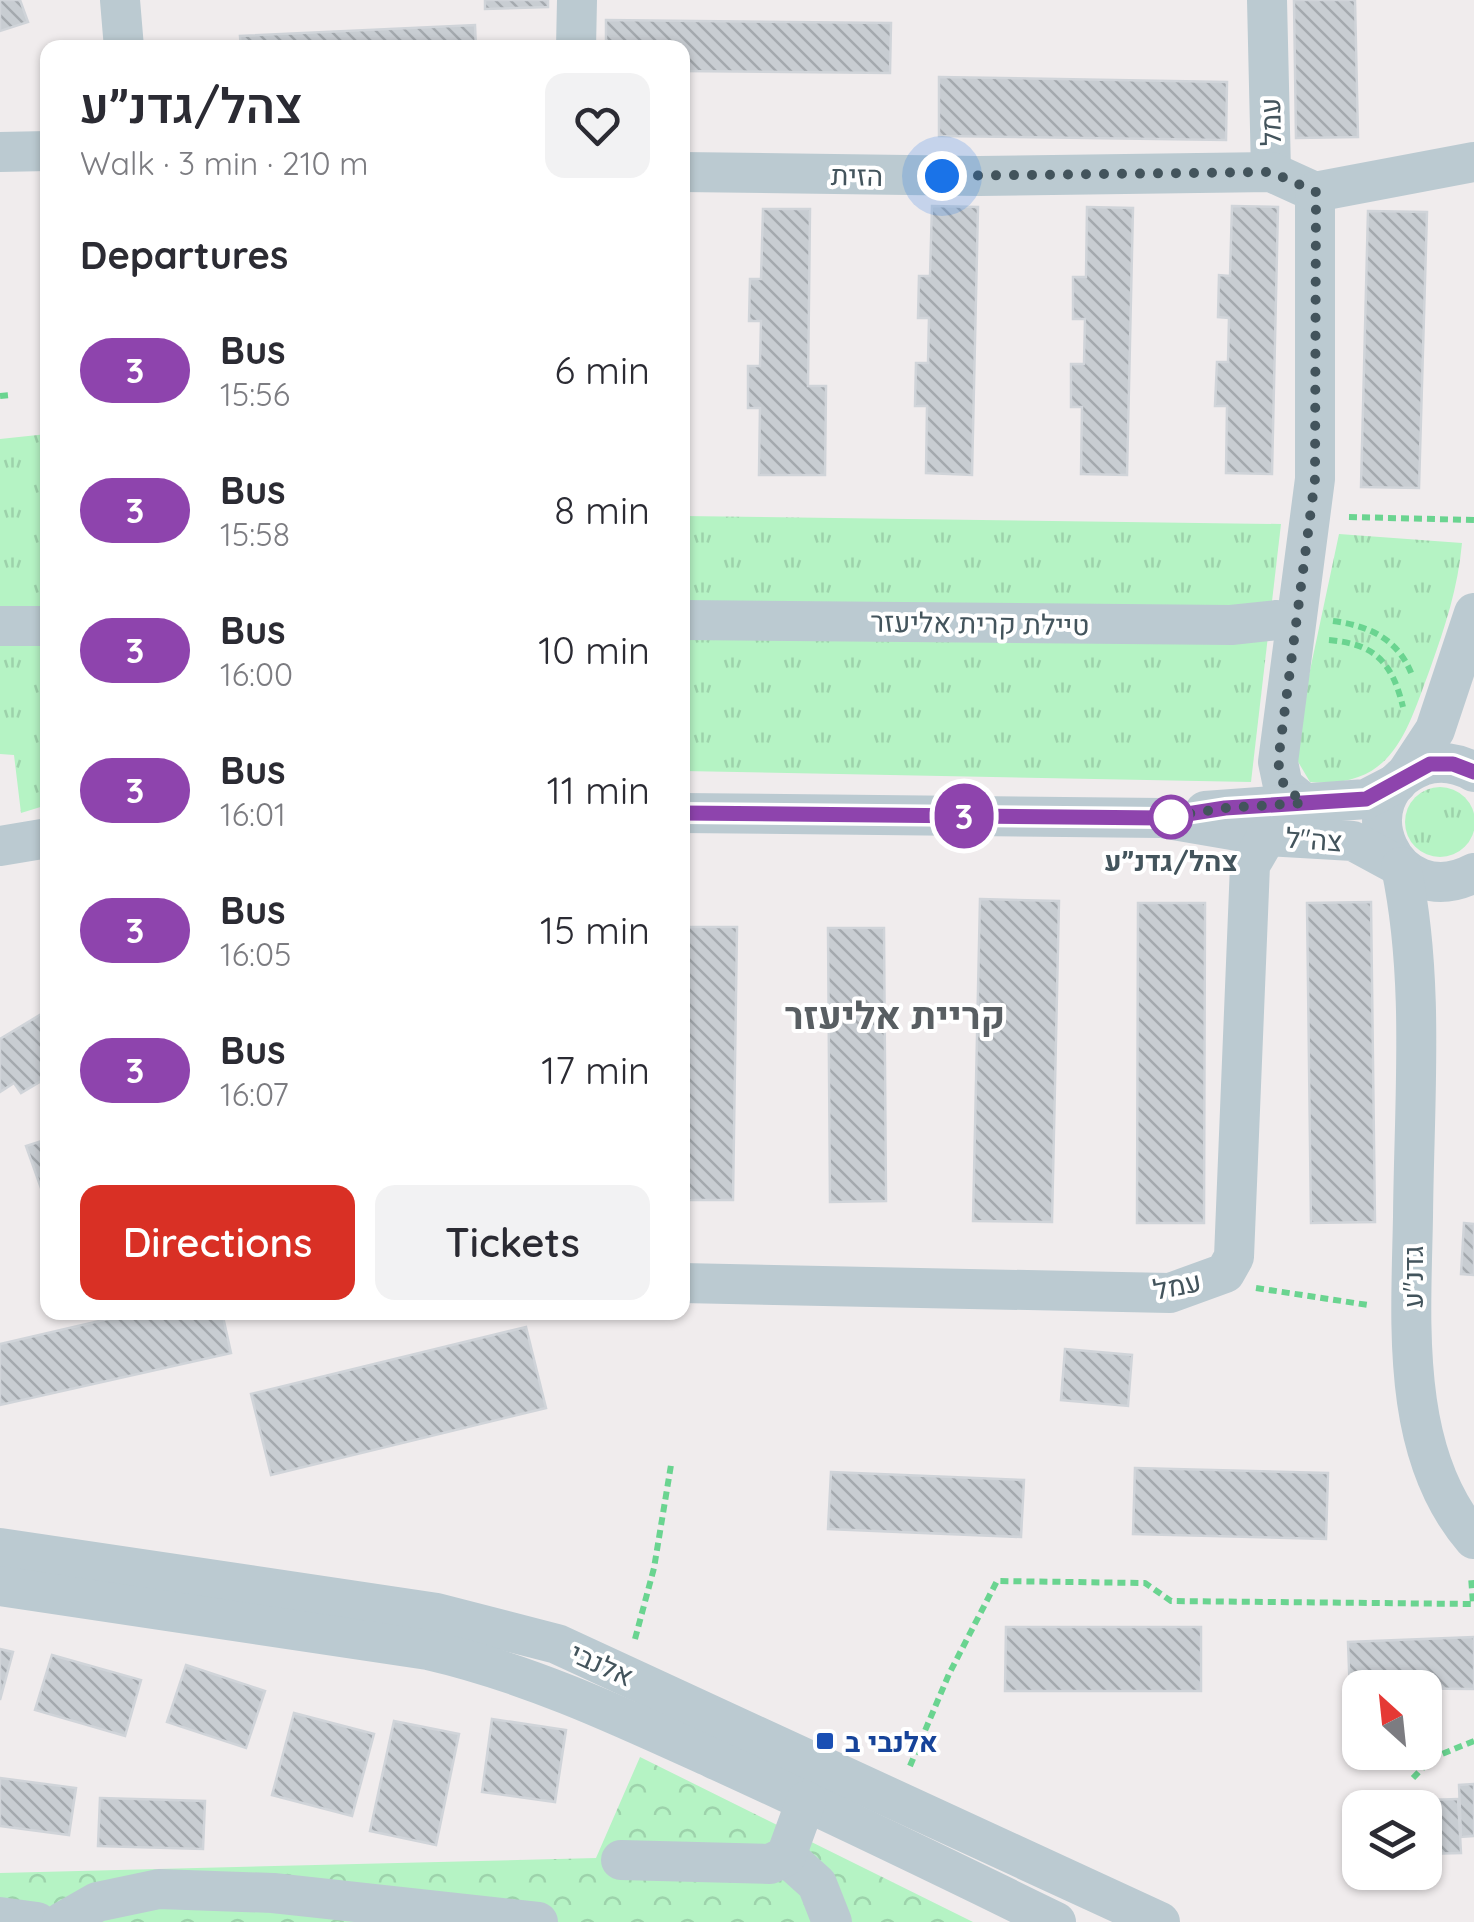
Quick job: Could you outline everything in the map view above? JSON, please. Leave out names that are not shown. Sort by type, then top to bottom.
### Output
[{"type":"street","points":[[120,0],[123,40]]},
{"type":"street","points":[[576,40],[577,0]]},
{"type":"street","name":"עמל","points":[[1267,0],[1271,172],[1316,192]]},
{"type":"street","points":[[0,152],[40,151]]},
{"type":"street","points":[[1304,803],[1284,786],[1278,762],[1315,479],[1316,192],[1474,162]]},
{"type":"street","name":"הזית","points":[[690,172],[979,176],[1271,172]]},
{"type":"street","name":"גדנ\"ע","points":[[1473,1558],[1425,1438],[1413,1370],[1415,1001],[1410,908],[1401,867],[1384,842],[1382,825],[1383,809],[1433,736],[1474,613]]},
{"type":"street","name":"טיילת קרית אליעזר","points":[[690,620],[1231,625],[1297,619]]},
{"type":"street","points":[[0,626],[40,626]]},
{"type":"street","name":"צה\"ל","points":[[1162,818],[1225,808],[1366,799],[1438,763],[1474,772]]},
{"type":"street","name":"צה\"ל","points":[[690,813],[1162,818],[1267,836],[1353,841],[1429,882],[1471,875]]},
{"type":"street","name":"עמל","points":[[690,1283],[1170,1292],[1225,1273],[1234,1257],[1250,866],[1267,836]]},
{"type":"street","points":[[0,846],[40,839]]},
{"type":"street","name":"גדנ\"ע","points":[[1415,1001],[1449,891],[1471,875]]},
{"type":"street","name":"אלנבי","points":[[0,1548],[437,1613],[558,1644],[1160,1922]]},
{"type":"street","name":"אלנבי","points":[[0,1586],[428,1650],[540,1680],[806,1801],[1056,1922]]},
{"type":"street","points":[[621,1860],[705,1858],[770,1864],[786,1856],[806,1801]]},
{"type":"street","points":[[786,1856],[817,1884],[832,1922]]},
{"type":"street","points":[[62,1922],[97,1902],[158,1889],[274,1893],[538,1922]]},
{"type":"street","points":[[0,1916],[36,1922]]},
{"type":"path","points":[[0,396],[10,395]]},
{"type":"path","points":[[1332,516],[1474,520]]},
{"type":"path","points":[[1297,619],[1375,630],[1403,655],[1413,687]]},
{"type":"path","points":[[1225,1273],[1231,1285],[1368,1305]]},
{"type":"path","points":[[626,1674],[654,1568],[671,1465]]},
{"type":"path","points":[[896,1800],[949,1674],[997,1580],[1145,1583],[1170,1601],[1474,1604],[1473,1558]]},
{"type":"path","points":[[1413,1778],[1432,1758],[1474,1741]]},
{"type":"green space","points":[[40,435],[40,807],[21,813],[14,755],[0,754],[0,439]]},
{"type":"green space","points":[[690,516],[1281,524],[1251,782],[690,771]]},
{"type":"green space","points":[[1339,534],[1462,543],[1446,623],[1403,735],[1378,766],[1360,776],[1338,782],[1310,782],[1297,760],[1299,722]]},
{"type":"green space","points":[[1440,787],[1454,789],[1465,797],[1473,808],[1473,836],[1465,847],[1454,855],[1440,857],[1426,855],[1415,847],[1407,836],[1405,822],[1407,808],[1415,797],[1426,789]]},
{"type":"green space","points":[[640,1757],[973,1922],[0,1922],[0,1873],[596,1858]]},
{"type":"building","points":[[0,0],[20,0],[28,22],[0,31]]},
{"type":"building","points":[[485,0],[548,0],[548,7],[485,9]]},
{"type":"building","points":[[1294,0],[1355,0],[1358,137],[1296,138]]},
{"type":"building","points":[[606,20],[891,23],[890,73],[690,71],[690,40],[606,40]]},
{"type":"building","points":[[475,25],[476,40],[240,40],[240,36]]},
{"type":"building","points":[[939,77],[1227,82],[1226,140],[939,136]]},
{"type":"building","points":[[932,206],[978,207],[972,475],[926,473],[927,406],[915,406],[916,363],[928,363],[929,318],[918,318],[919,276],[930,276]]},
{"type":"building","points":[[1232,206],[1278,207],[1272,474],[1226,473],[1227,406],[1215,406],[1217,362],[1228,362],[1229,318],[1218,317],[1219,275],[1230,276]]},
{"type":"building","points":[[1087,207],[1133,208],[1127,475],[1081,474],[1082,407],[1071,407],[1071,364],[1084,364],[1085,319],[1073,319],[1073,277],[1086,277]]},
{"type":"building","points":[[763,209],[810,209],[808,386],[826,386],[825,475],[759,475],[760,408],[748,408],[748,366],[760,366],[761,321],[749,321],[750,279],[761,279]]},
{"type":"building","points":[[1368,211],[1427,212],[1419,488],[1361,487]]},
{"type":"building","points":[[980,899],[1059,901],[1052,1222],[973,1221]]},
{"type":"building","points":[[1371,902],[1375,1222],[1311,1223],[1307,903]]},
{"type":"building","points":[[1138,903],[1205,903],[1204,1223],[1137,1223]]},
{"type":"building","points":[[690,927],[737,927],[733,1200],[690,1200]]},
{"type":"building","points":[[828,928],[884,928],[886,1201],[830,1202]]},
{"type":"building","points":[[40,1015],[40,1082],[21,1093],[14,1083],[0,1092],[0,1039]]},
{"type":"building","points":[[40,1142],[40,1185],[26,1146]]},
{"type":"building","points":[[1464,1223],[1474,1224],[1474,1275],[1461,1274]]},
{"type":"building","points":[[104,1320],[224,1320],[231,1353],[0,1405],[0,1344]]},
{"type":"building","points":[[526,1327],[546,1408],[271,1475],[251,1394]]},
{"type":"building","points":[[1065,1349],[1132,1355],[1128,1406],[1061,1400]]},
{"type":"building","points":[[1135,1468],[1328,1473],[1326,1539],[1133,1534]]},
{"type":"building","points":[[831,1472],[1024,1480],[1021,1537],[828,1529]]},
{"type":"building","points":[[1006,1627],[1201,1627],[1201,1691],[1005,1691]]},
{"type":"building","points":[[1474,1637],[1474,1689],[1442,1689],[1442,1670],[1349,1670],[1348,1642]]},
{"type":"building","points":[[0,1649],[13,1652],[0,1700]]},
{"type":"building","points":[[52,1655],[141,1680],[125,1736],[35,1710]]},
{"type":"building","points":[[186,1665],[265,1691],[246,1748],[167,1722]]},
{"type":"building","points":[[294,1713],[374,1734],[352,1816],[272,1795]]},
{"type":"building","points":[[492,1719],[566,1730],[555,1802],[482,1792]]},
{"type":"building","points":[[394,1721],[459,1734],[436,1845],[370,1831]]},
{"type":"building","points":[[0,1778],[76,1788],[69,1835],[0,1826]]},
{"type":"building","points":[[1474,1784],[1474,1836],[1461,1837],[1459,1785]]},
{"type":"building","points":[[100,1798],[205,1801],[203,1849],[98,1846]]},
{"type":"building","points":[[1442,1799],[1458,1799],[1461,1853],[1442,1854]]},
{"type":"bus line","name":"3","points":[[690,813],[1162,818],[1225,808],[1366,799],[1430,764],[1453,764],[1474,772]]},
{"type":"place","name":"צהל/גדנ״ע","points":[[1171,817]]},
{"type":"place","name":"אלנבי ב","points":[[825,1741]]},
{"type":"district","name":"קריית אליעזר","points":[[895,1015]]},
{"type":"route","points":[[942,176],[1271,172],[1316,192],[1315,479],[1278,762],[1284,786],[1304,803],[1225,808],[1162,818],[1171,817]]}]
